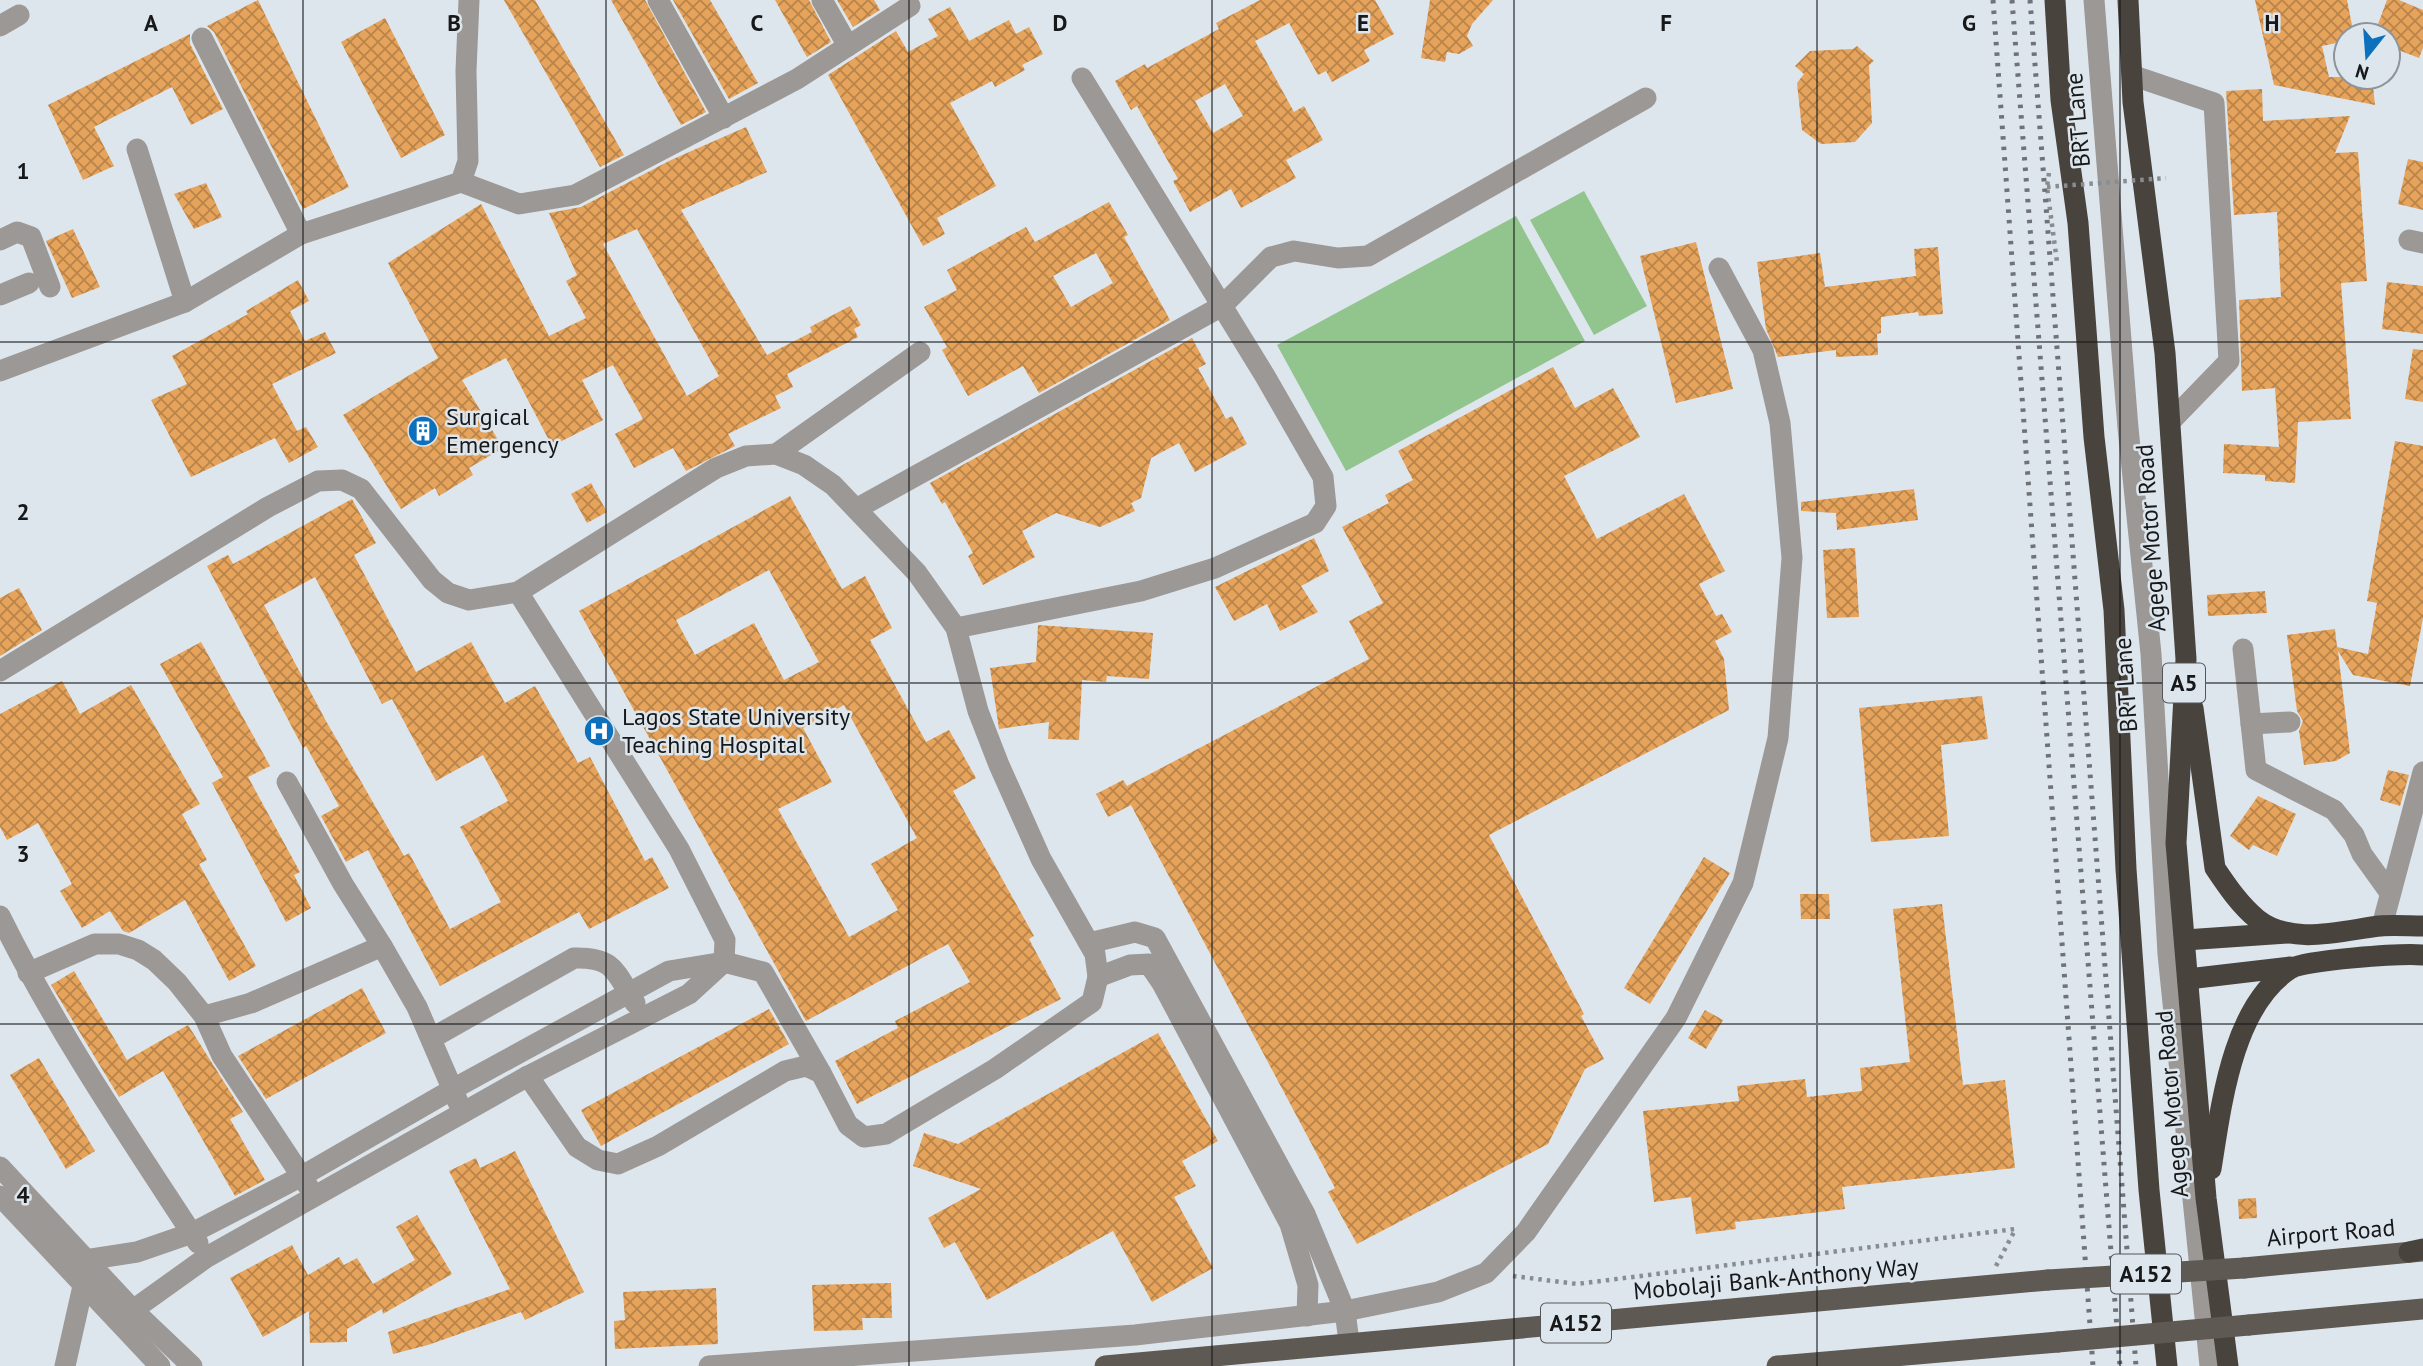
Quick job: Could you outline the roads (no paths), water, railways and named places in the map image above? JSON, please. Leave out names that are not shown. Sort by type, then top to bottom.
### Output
[{"type":"highway","name":"Agege Motor Road","points":[[2054,0],[2062,100],[2078,223],[2094,437],[2115,610],[2126,869],[2149,1190],[2167,1366]]},
{"type":"highway","name":"Agege Motor Road","points":[[2128,0],[2134,76],[2133,102],[2165,353],[2186,659],[2176,843],[2206,1198],[2228,1366]]},
{"type":"highway","points":[[2186,659],[2215,868],[2229,889],[2258,920],[2287,933]]},
{"type":"highway","points":[[2185,940],[2287,933],[2331,934],[2382,926],[2423,926]]},
{"type":"highway","points":[[2188,979],[2400,953],[2423,955]]},
{"type":"highway","points":[[2206,1198],[2228,1069],[2249,1021],[2273,983],[2292,967]]},
{"type":"main road","name":"Airport Road","points":[[2244,1268],[2418,1251]]},
{"type":"main road","name":"Mobolaji Bank-Anthony Way","points":[[1105,1366],[2048,1280],[2244,1268]]},
{"type":"main road","points":[[1777,1366],[2423,1309]]},
{"type":"street","points":[[461,182],[468,161],[466,71],[469,0]]},
{"type":"street","points":[[658,0],[724,118]]},
{"type":"street","points":[[822,0],[848,46]]},
{"type":"street","name":"BRT Lane","points":[[2094,0],[2128,428],[2151,654],[2168,954],[2210,1366]]},
{"type":"street","points":[[0,371],[185,302],[301,234],[461,182],[519,204],[575,195],[797,79],[910,6]]},
{"type":"street","points":[[0,26],[19,15]]},
{"type":"street","points":[[202,38],[301,234]]},
{"type":"street","points":[[2134,76],[2214,103],[2229,361],[2170,422]]},
{"type":"street","points":[[956,628],[1141,591],[1215,568],[1315,523],[1326,506],[1323,477],[1223,306],[1082,78]]},
{"type":"street","points":[[856,509],[1223,306],[1270,257],[1294,251],[1338,258],[1368,256],[1646,98]]},
{"type":"street","points":[[136,149],[185,302]]},
{"type":"street","points":[[0,240],[17,232],[30,237],[40,285],[0,295]]},
{"type":"street","points":[[709,1366],[1135,1335],[1307,1316],[1324,1311],[1345,1311],[1438,1292],[1486,1273],[1526,1232],[1676,1018],[1742,883],[1778,738],[1792,558],[1780,423],[1763,350],[1719,268]]},
{"type":"street","points":[[776,454],[920,352]]},
{"type":"street","points":[[0,671],[268,507],[318,481],[342,480],[361,489],[432,580],[448,593],[469,600],[518,593],[716,468],[746,456],[776,454],[804,465],[833,485],[917,573],[956,628],[978,711],[999,765],[1041,859],[1095,954],[1098,977],[1091,1002],[1072,1018],[886,1134],[864,1136],[848,1125],[763,972],[724,961],[670,971],[628,992],[302,1176],[192,1233],[137,1252],[85,1260]]},
{"type":"street","points":[[132,1310],[207,1257],[528,1076],[689,994],[724,961],[725,940],[679,849],[518,593]]},
{"type":"street","points":[[2243,649],[2256,769],[2334,810],[2354,835],[2362,854],[2390,893]]},
{"type":"street","points":[[2250,724],[2290,722]]},
{"type":"street","points":[[2382,926],[2423,772]]},
{"type":"street","points":[[287,782],[432,1038],[463,1114]]},
{"type":"street","points":[[0,916],[28,973],[207,1257]]},
{"type":"street","points":[[1089,943],[1135,932],[1155,938],[1305,1214],[1345,1311],[1349,1342]]},
{"type":"street","points":[[28,973],[95,944],[119,944],[138,950],[154,960],[177,982],[204,1016],[222,1056],[315,1196]]},
{"type":"street","points":[[204,1016],[251,1003],[382,946]]},
{"type":"street","points":[[432,1038],[574,958],[591,958],[609,963],[644,1016]]},
{"type":"street","points":[[1098,977],[1130,965],[1149,964],[1162,983],[1290,1224],[1308,1285],[1307,1316]]},
{"type":"street","points":[[528,1076],[577,1147],[598,1160],[618,1164],[658,1146],[785,1071],[806,1066],[821,1073]]},
{"type":"street","points":[[0,1167],[132,1310],[192,1366]]},
{"type":"street","points":[[0,1196],[160,1366]]},
{"type":"street","points":[[65,1366],[83,1286]]},
{"type":"railway","points":[[1993,0],[2093,1366]]},
{"type":"railway","points":[[2012,0],[2120,1366]]},
{"type":"railway","points":[[2030,0],[2136,1366]]},
{"type":"place","name":"Surgical Emergency","points":[[423,431]]},
{"type":"place","name":"Lagos State University Teaching Hospital","points":[[599,731]]}]
